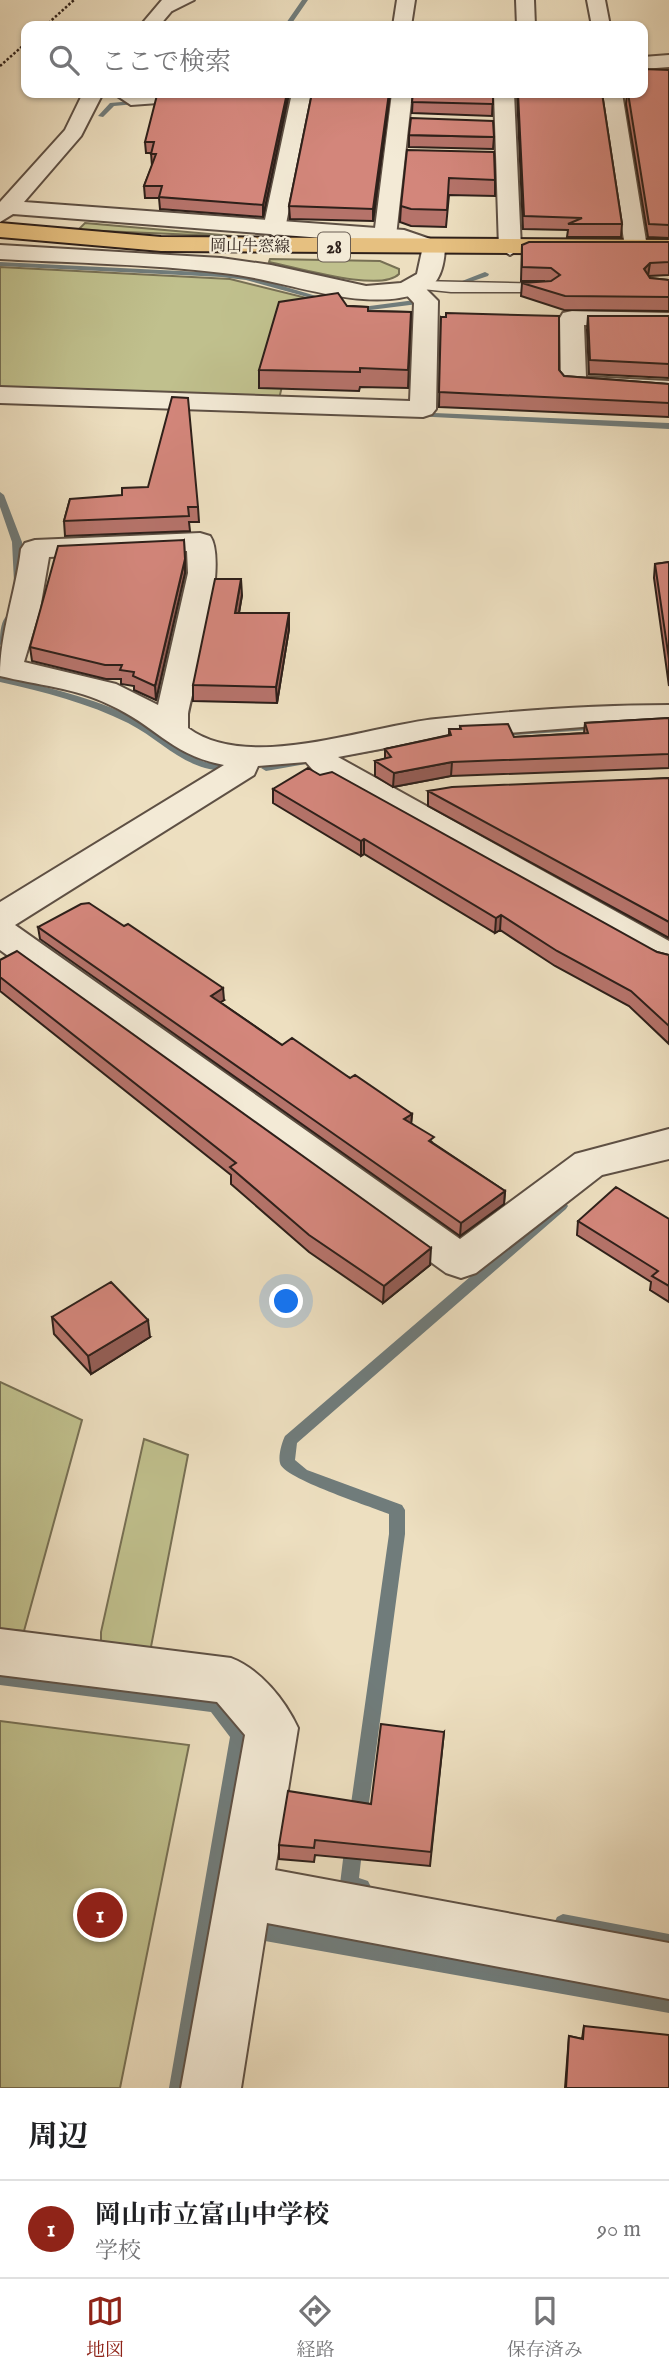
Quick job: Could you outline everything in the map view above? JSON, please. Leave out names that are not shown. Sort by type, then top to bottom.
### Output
[{"type":"main road","name":"岡山牛窓線","points":[[0,230],[161,244],[434,248],[669,247]]},
{"type":"street","points":[[153,21],[169,3],[186,0]]},
{"type":"street","points":[[403,21],[406,0]]},
{"type":"street","points":[[525,0],[526,21]]},
{"type":"street","points":[[596,0],[600,21]]},
{"type":"street","points":[[648,63],[669,61]]},
{"type":"street","points":[[4,211],[74,132],[91,98]]},
{"type":"street","points":[[274,229],[301,98]]},
{"type":"street","points":[[385,236],[402,156],[399,122],[401,98]]},
{"type":"street","points":[[504,98],[510,248]]},
{"type":"street","points":[[613,98],[636,247]]},
{"type":"street","points":[[399,122],[425,123]]},
{"type":"street","points":[[479,124],[505,125]]},
{"type":"street","points":[[479,159],[507,159]]},
{"type":"street","points":[[0,252],[254,269],[369,293],[415,287],[432,271],[434,248],[404,237],[4,211]]},
{"type":"street","points":[[0,395],[423,409],[426,301],[415,287]]},
{"type":"street","points":[[669,320],[572,318],[574,384],[669,389]]},
{"type":"street","points":[[172,733],[172,713],[203,573],[200,542],[35,549],[33,586],[26,618],[7,668],[72,682],[131,702],[172,733],[200,751],[241,757],[320,758],[433,729],[607,715],[669,715]]},
{"type":"street","points":[[0,918],[242,768],[241,757]]},
{"type":"street","points":[[320,758],[387,801],[669,957]]},
{"type":"street","points":[[387,801],[438,791]]},
{"type":"street","points":[[0,932],[461,1262],[589,1164],[669,1144]]},
{"type":"street","points":[[0,1652],[231,1681],[272,1728],[211,2088]]},
{"type":"street","points":[[244,1891],[669,1971]]},
{"type":"lane","points":[[415,287],[463,290],[487,286],[550,288]]},
{"type":"path","points":[[51,21],[74,0]]},
{"type":"path","points":[[0,66],[21,47]]},
{"type":"green space","points":[[85,223],[244,237],[78,230]]},
{"type":"green space","points":[[270,259],[380,261],[399,269],[399,274],[375,281],[357,280],[269,262]]},
{"type":"green space","points":[[0,267],[230,279],[355,310],[298,318],[279,399],[0,390]]},
{"type":"green space","points":[[0,1382],[82,1420],[24,1631],[0,1629]]},
{"type":"green space","points":[[144,1439],[188,1455],[150,1652],[101,1647],[101,1632]]},
{"type":"green space","points":[[0,1721],[189,1745],[120,2088],[0,2088]]},
{"type":"building","points":[[648,69],[669,70],[669,225],[649,224],[629,98],[648,98]]},
{"type":"building","points":[[156,98],[286,98],[263,205],[159,197],[162,186],[144,186],[156,154],[151,154],[154,142],[145,142]]},
{"type":"building","points":[[311,98],[388,98],[373,209],[289,206]]},
{"type":"building","points":[[412,98],[493,98],[493,104],[412,102]]},
{"type":"building","points":[[518,98],[603,98],[622,224],[568,224],[582,218],[524,216]]},
{"type":"building","points":[[411,118],[493,121],[494,137],[409,135]]},
{"type":"building","points":[[407,150],[494,152],[495,180],[449,178],[447,210],[411,209],[401,206]]},
{"type":"building","points":[[529,242],[669,242],[669,262],[650,263],[644,269],[650,278],[669,280],[669,297],[565,296],[522,283],[551,281],[560,275],[551,268],[522,267],[522,245]]},
{"type":"building","points":[[338,293],[347,306],[368,307],[368,311],[411,312],[408,370],[259,370],[279,302]]},
{"type":"building","points":[[446,313],[559,316],[559,370],[564,376],[669,384],[669,403],[439,392],[441,317],[446,317]]},
{"type":"building","points":[[588,316],[669,316],[669,364],[590,360]]},
{"type":"building","points":[[172,397],[188,398],[198,507],[188,507],[189,516],[64,521],[70,499],[122,495],[122,488],[148,487]]},
{"type":"building","points":[[184,540],[185,559],[155,686],[133,676],[134,672],[120,670],[122,665],[105,665],[30,647],[58,546]]},
{"type":"building","points":[[669,562],[669,659],[655,564]]},
{"type":"building","points":[[215,579],[241,579],[235,613],[289,613],[276,687],[193,685]]},
{"type":"building","points":[[669,718],[669,754],[452,762],[394,773],[375,761],[391,757],[385,749],[451,735],[449,729],[461,729],[460,726],[508,724],[514,737],[588,733],[585,723]]},
{"type":"building","points":[[308,768],[320,775],[332,772],[657,952],[669,955],[669,1026],[631,991],[557,951],[501,915],[496,918],[364,839],[361,841],[273,789]]},
{"type":"building","points":[[669,778],[669,922],[428,791],[452,787]]},
{"type":"building","points":[[89,903],[124,926],[128,924],[223,988],[211,996],[282,1045],[292,1038],[350,1078],[355,1075],[412,1114],[404,1119],[434,1137],[429,1141],[505,1191],[461,1223],[38,927],[81,904]]},
{"type":"building","points":[[17,951],[431,1248],[384,1286],[309,1235],[230,1167],[236,1163],[0,977],[0,960]]},
{"type":"building","points":[[616,1187],[669,1219],[669,1286],[652,1276],[658,1271],[578,1221]]},
{"type":"building","points":[[111,1282],[148,1320],[88,1356],[52,1317]]},
{"type":"building","points":[[381,1724],[444,1732],[431,1852],[315,1840],[314,1848],[279,1845],[288,1791],[371,1804]]},
{"type":"building","points":[[584,2026],[669,2035],[669,2088],[566,2088],[569,2036],[583,2039]]},
{"type":"waterway","points":[[290,21],[305,0]]},
{"type":"waterway","points":[[101,116],[112,104],[144,102]]},
{"type":"waterway","points":[[0,264],[221,275],[246,278],[329,301]]},
{"type":"waterway","points":[[461,283],[485,274]]},
{"type":"waterway","points":[[353,307],[362,309],[415,302]]},
{"type":"waterway","points":[[414,414],[669,426]]},
{"type":"waterway","points":[[0,495],[17,542],[19,582]]},
{"type":"waterway","points":[[0,642],[10,616]]},
{"type":"waterway","points":[[0,679],[68,696],[101,708],[134,722],[187,758],[210,767],[223,768]]},
{"type":"waterway","points":[[502,733],[599,727]]},
{"type":"waterway","points":[[266,768],[393,746]]},
{"type":"waterway","points":[[358,1818],[397,1534],[397,1510],[302,1474],[287,1463],[290,1440],[561,1206]]},
{"type":"waterway","points":[[0,1678],[216,1705],[239,1735],[178,2088]]},
{"type":"waterway","points":[[354,1843],[349,1884],[362,1887]]},
{"type":"waterway","points":[[563,1923],[669,1943]]},
{"type":"waterway","points":[[265,1932],[669,2004]]},
{"type":"place","name":"岡山市立富山中学校","points":[[100,1915]]}]
